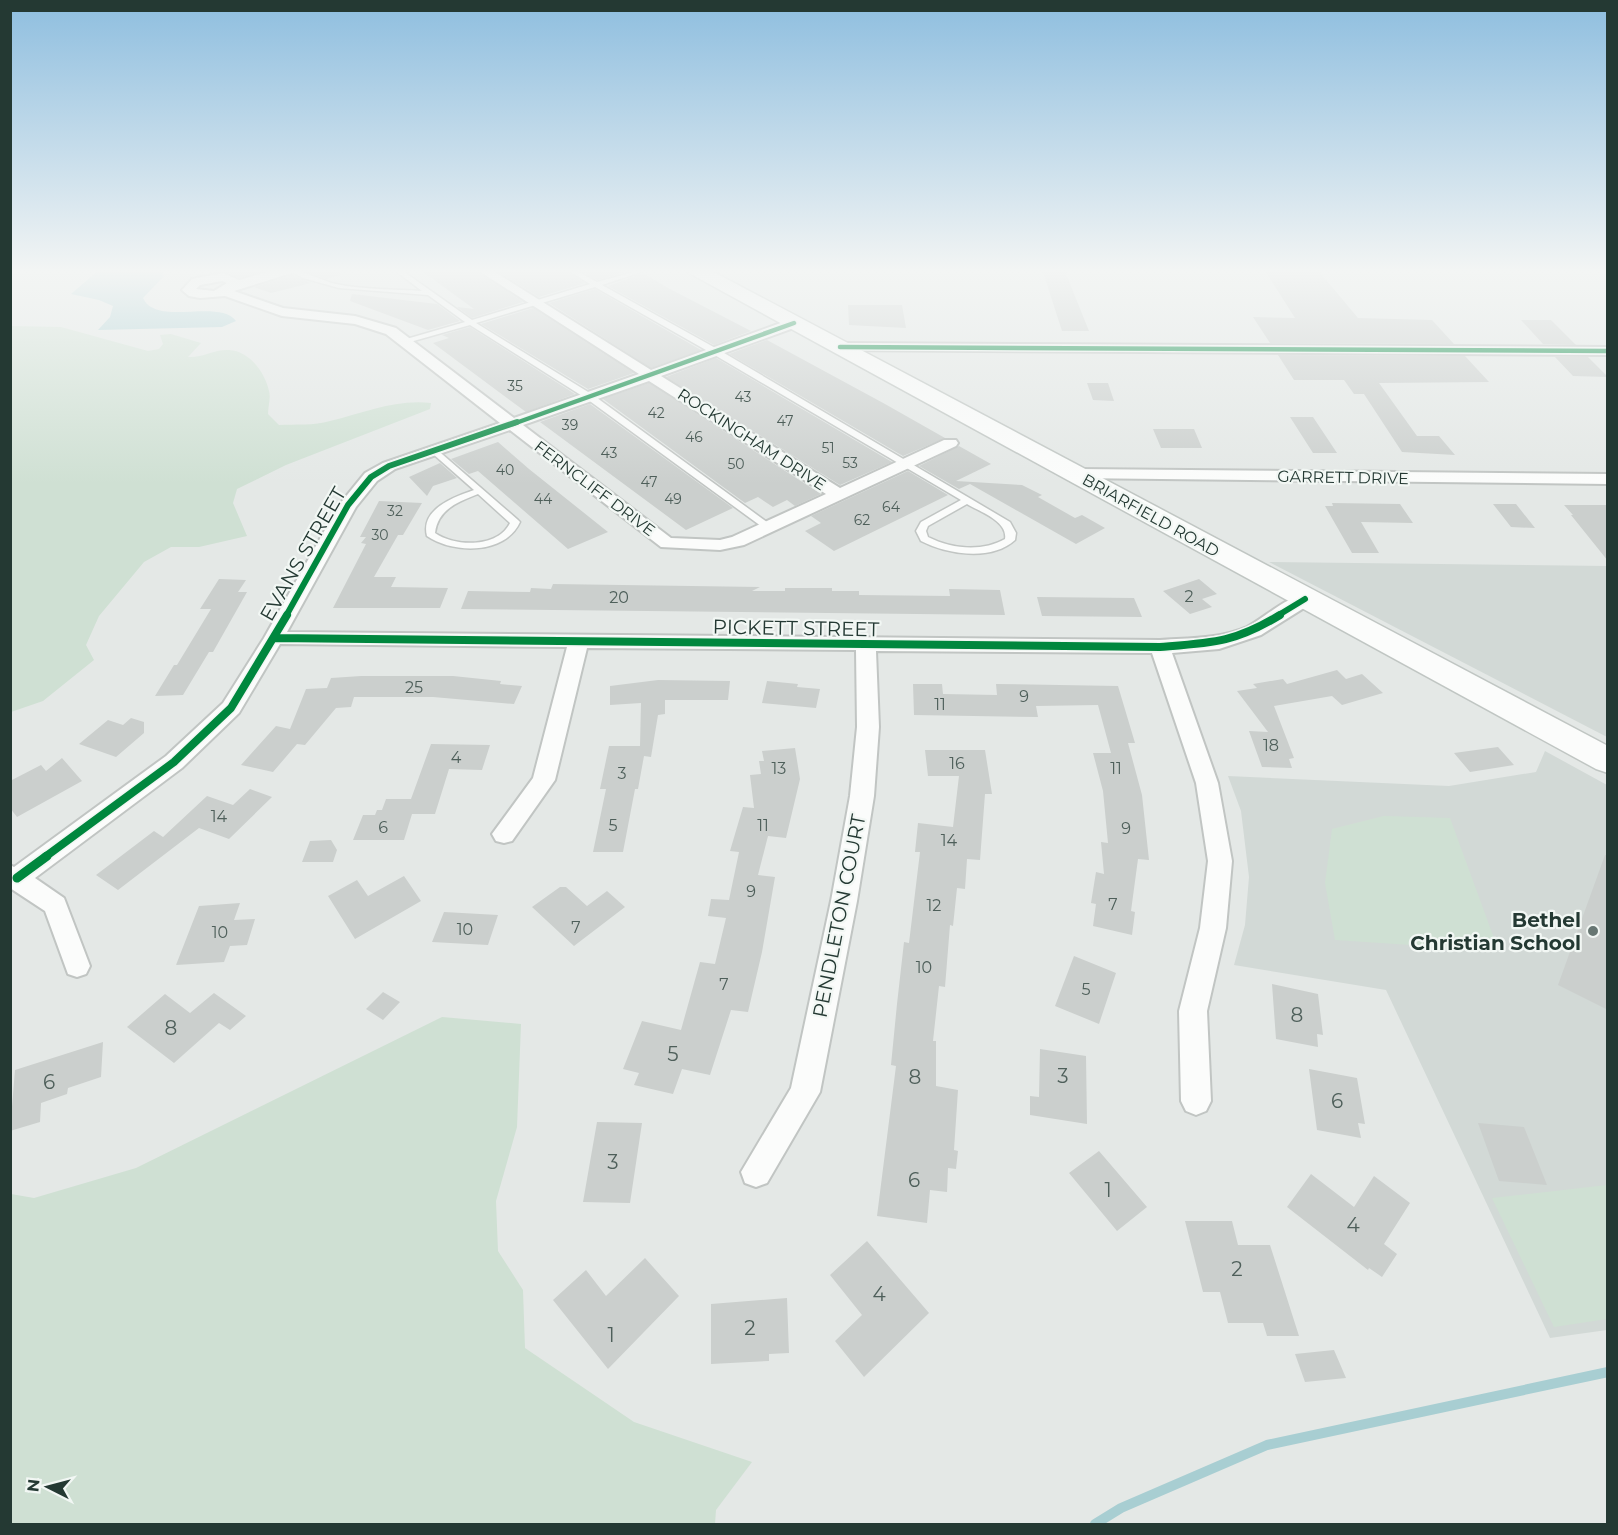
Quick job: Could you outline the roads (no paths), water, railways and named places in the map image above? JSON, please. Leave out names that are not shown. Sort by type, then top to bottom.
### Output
[{"type":"main road","name":"BRIARFIELD ROAD","points":[[828,341],[1608,761]]},
{"type":"street","name":"ROCKINGHAM DRIVE","points":[[596,341],[838,494]]},
{"type":"street","name":"EVANS STREET","points":[[77,966],[55,905],[14,877],[174,762],[231,708],[274,638],[359,489],[371,477],[389,466],[747,341]]},
{"type":"street","name":"FERNCLIFF DRIVE","points":[[406,342],[668,543],[720,545],[738,541],[950,443]]},
{"type":"street","points":[[840,347],[1608,351]]},
{"type":"street","name":"GARRETT DRIVE","points":[[1078,474],[1608,479]]},
{"type":"street","name":"PICKETT STREET","points":[[274,638],[1160,647],[1219,643],[1254,631],[1305,599]]},
{"type":"street","points":[[504,834],[543,780],[578,642]]},
{"type":"street","name":"PENDLETON COURT","points":[[756,1172],[805,1092],[844,901],[862,796],[868,727],[866,645]]},
{"type":"street","points":[[1160,647],[1207,783],[1220,861],[1213,928],[1193,1011],[1196,1101]]},
{"type":"lane","points":[[406,342],[410,341]]},
{"type":"lane","points":[[501,341],[590,397],[768,527]]},
{"type":"lane","points":[[696,341],[907,463],[968,500],[1007,524],[1011,533],[1010,540],[1001,547],[990,549],[945,549],[924,538],[921,531],[924,524],[968,500]]},
{"type":"lane","points":[[435,451],[479,490],[515,522],[514,529],[500,540],[482,544],[444,543],[436,540],[430,534],[430,528],[442,507],[479,490]]},
{"type":"waterway","points":[[1095,1524],[1121,1508],[1267,1445],[1608,1372]]},
{"type":"place","name":"Bethel Christian School","points":[[1593,931]]}]
